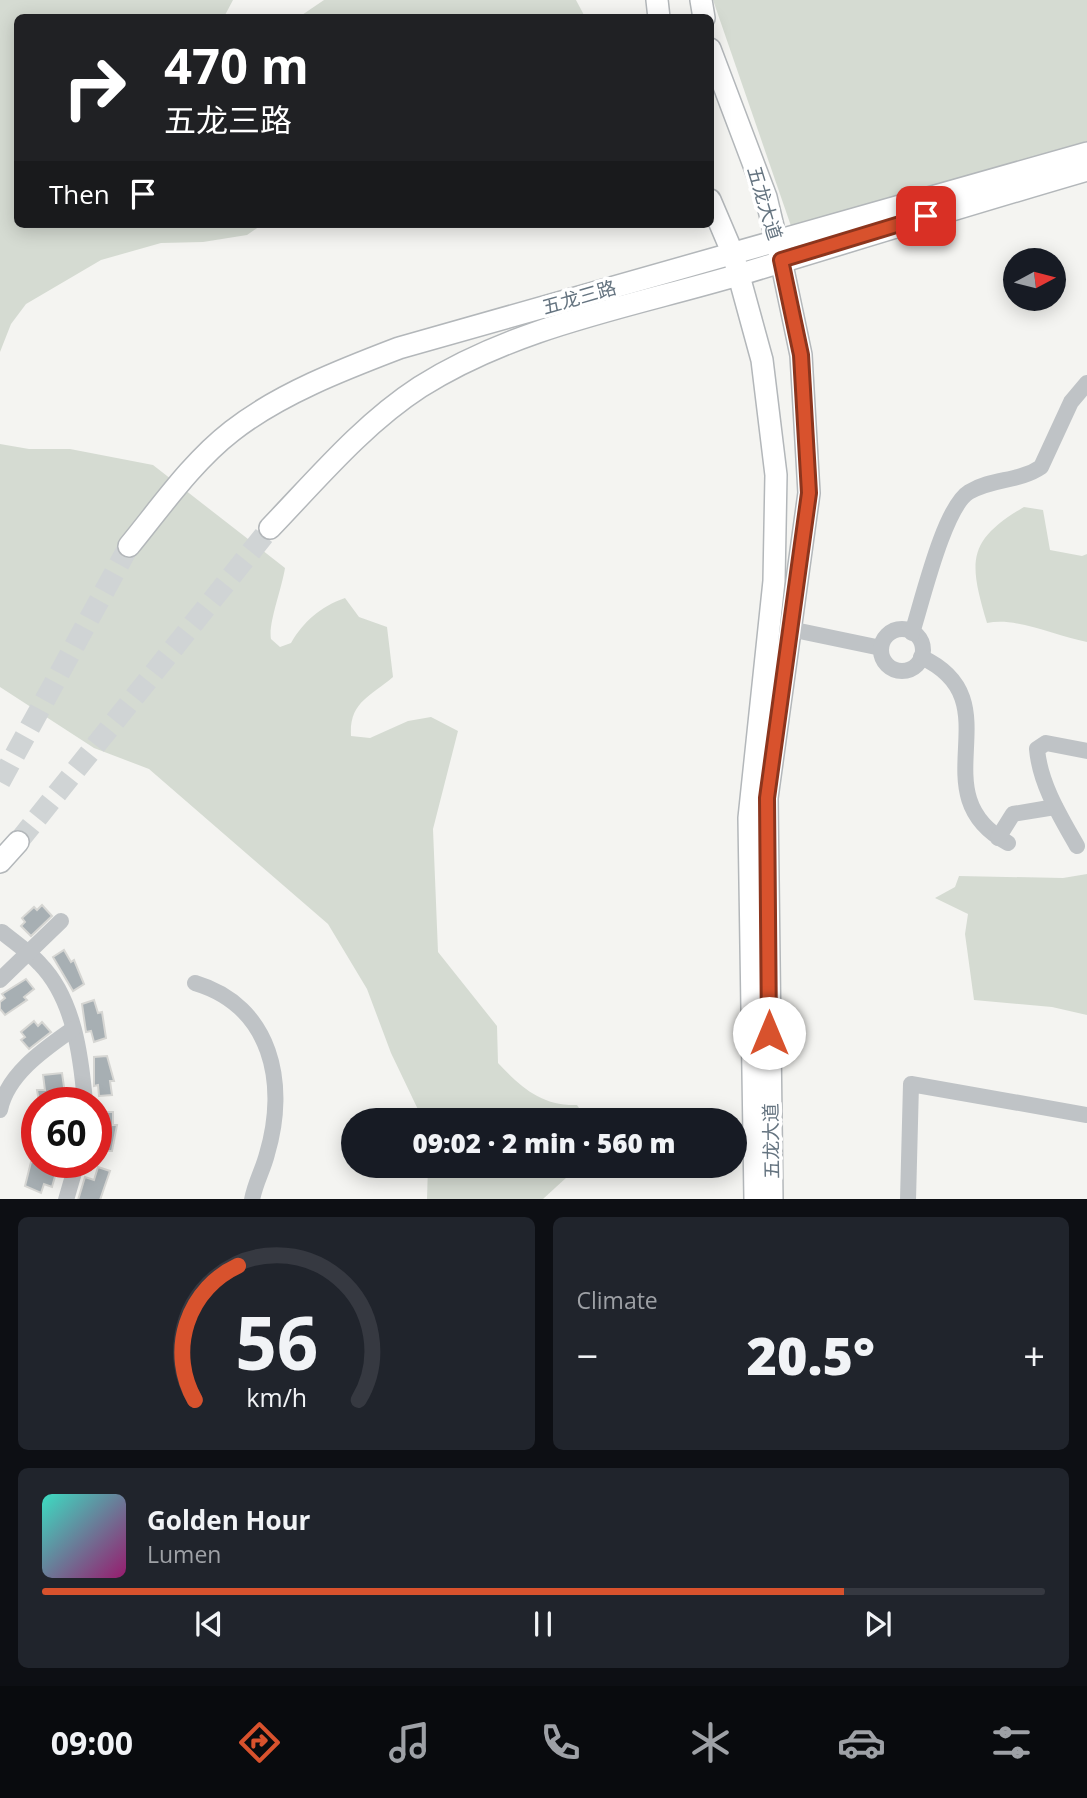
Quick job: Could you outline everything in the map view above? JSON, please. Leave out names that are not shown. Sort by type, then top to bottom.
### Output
[{"type":"main road","name":"五龙大道","points":[[714,60],[766,197],[779,251],[801,355],[809,493],[767,798],[772,1199]]},
{"type":"main road","name":"五龙三路","points":[[270,528],[369,427],[419,388],[480,353],[565,321],[736,264],[1087,153]]},
{"type":"main road","name":"五龙三路","points":[[779,251],[1087,170]]},
{"type":"main road","name":"五龙大道","points":[[714,210],[736,264],[762,360],[776,475],[774,582],[750,818],[755,1199]]},
{"type":"main road","name":"五龙三路","points":[[129,546],[195,466],[233,430],[323,377],[399,348],[736,264]]},
{"type":"main road","points":[[0,862],[18,842]]},
{"type":"lane","points":[[912,633],[940,542],[954,510],[966,493],[991,481],[1031,474],[1041,467],[1071,402],[1087,383]]},
{"type":"lane","points":[[790,629],[881,648]]},
{"type":"lane","points":[[892,632],[912,633],[921,643],[921,657],[913,668],[900,671],[884,660],[881,648],[892,632]]},
{"type":"lane","points":[[921,657],[936,664],[955,681],[968,710],[963,777],[976,819],[1003,840],[1013,814],[1055,807]]},
{"type":"lane","points":[[1077,846],[1055,807],[1038,763],[1037,749],[1046,743],[1087,751]]},
{"type":"lane","points":[[0,980],[61,922]]},
{"type":"lane","points":[[2,932],[29,954],[57,986],[73,1029],[82,1063],[84,1087]]},
{"type":"lane","points":[[195,983],[218,990],[248,1014],[269,1047],[276,1079],[272,1132],[251,1199]]},
{"type":"lane","points":[[0,1110],[20,1073],[44,1049],[73,1029]]},
{"type":"lane","points":[[908,1199],[911,1084],[1087,1115]]},
{"type":"lane","points":[[66,1199],[72,1178]]},
{"type":"shaded area","points":[[0,0],[233,0],[226,14],[14,14],[14,228],[257,228],[247,235],[203,242],[161,243],[101,260],[26,304],[11,324],[0,352]]},
{"type":"shaded area","points":[[324,0],[576,0],[583,14],[303,14]]},
{"type":"shaded area","points":[[713,0],[1087,0],[1087,141],[791,226]]},
{"type":"shaded area","points":[[0,444],[29,449],[70,449],[153,465],[285,568],[271,632],[271,639],[280,647],[291,643],[307,621],[320,610],[345,598],[359,617],[387,627],[393,677],[357,708],[353,715],[351,736],[370,738],[408,721],[431,717],[458,731],[433,829],[438,952],[497,1026],[498,1063],[515,1080],[542,1098],[577,1105],[579,1108],[417,1108],[391,1053],[367,989],[328,924],[149,769],[94,748],[0,687]]},
{"type":"shaded area","points":[[1024,507],[1043,510],[1050,550],[1082,556],[1087,554],[1087,642],[1024,625],[987,623],[977,584],[977,555],[991,531]]},
{"type":"shaded area","points":[[1087,874],[1087,1015],[1052,1007],[974,1000],[965,934],[968,914],[935,898],[955,887],[959,876],[1063,878]]},
{"type":"shaded area","points":[[428,1178],[566,1178],[543,1199],[427,1199]]},
{"type":"building","points":[[42,905],[52,916],[31,936],[21,926],[25,922],[22,918],[34,907],[37,910]]},
{"type":"building","points":[[64,950],[71,962],[74,960],[84,984],[73,991],[53,957]]},
{"type":"building","points":[[26,979],[34,989],[24,997],[27,1000],[5,1015],[0,1009],[0,1002],[5,998],[2,994]]},
{"type":"building","points":[[94,1000],[98,1013],[102,1012],[106,1038],[94,1042],[91,1031],[86,1032],[82,1004]]},
{"type":"building","points":[[34,1021],[38,1026],[42,1022],[51,1032],[29,1049],[21,1040],[25,1037],[21,1032]]},
{"type":"building","points":[[107,1056],[114,1081],[110,1081],[111,1087],[94,1086],[94,1057]]},
{"type":"building","points":[[62,1073],[64,1087],[45,1087],[43,1075]]},
{"type":"building","points":[[112,1112],[113,1125],[117,1125],[112,1151]]},
{"type":"building","points":[[27,1178],[55,1178],[52,1187],[44,1184],[41,1193],[25,1186]]},
{"type":"building","points":[[85,1178],[108,1178],[100,1199],[78,1199]]},
{"type":"tunnel","points":[[18,842],[270,528]]},
{"type":"tunnel","points":[[0,782],[129,546]]},
{"type":"route","points":[[769,1033],[767,798],[809,493],[801,355],[781,260],[926,216]]}]
